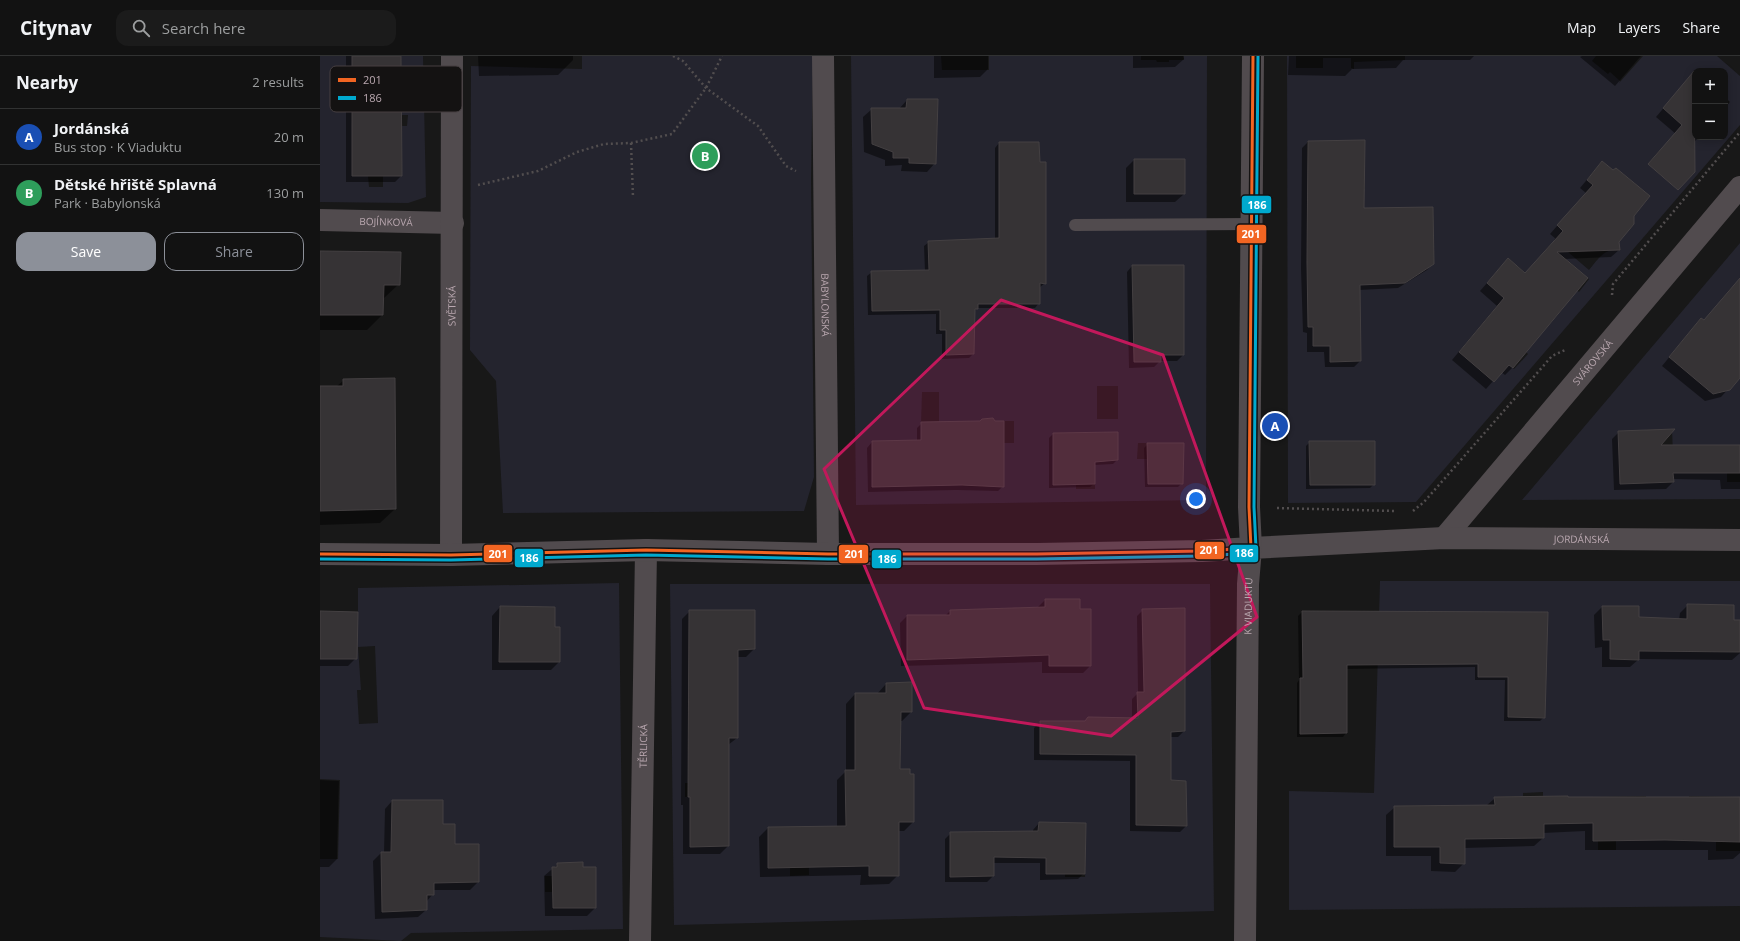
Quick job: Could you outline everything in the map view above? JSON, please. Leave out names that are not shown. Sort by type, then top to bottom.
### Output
[{"type":"street","name":"BABYLONSKÁ","points":[[823,56],[823,184],[828,554]]},
{"type":"street","name":"K VIADUKTU","points":[[1245,941],[1248,584],[1250,548],[1249,507],[1253,56]]},
{"type":"street","name":"SVĚTSKÁ","points":[[451,555],[453,222],[452,112]]},
{"type":"street","name":"SVÁROVSKÁ","points":[[1444,538],[1740,187]]},
{"type":"street","name":"BOJÍNKOVÁ","points":[[320,220],[453,222]]},
{"type":"street","name":"JORDÁNSKÁ","points":[[320,554],[451,555],[646,550],[828,554],[1044,554],[1202,551],[1444,538],[1740,540]]},
{"type":"street","name":"TĚRLICKÁ","points":[[640,941],[646,550]]},
{"type":"lane","points":[[1075,225],[1252,224]]},
{"type":"path","points":[[673,56],[683,61],[706,88],[758,126],[786,166],[823,184]]},
{"type":"path","points":[[452,188],[471,186],[538,172],[577,152],[604,144],[632,143],[672,134],[706,88],[722,56]]},
{"type":"path","points":[[1612,298],[1613,284],[1740,132]]},
{"type":"path","points":[[632,143],[633,197]]},
{"type":"path","points":[[1406,511],[1414,511],[1424,502],[1552,356],[1571,347]]},
{"type":"path","points":[[1249,507],[1398,511]]},
{"type":"highlighted area","points":[[1001,300],[1163,355],[1257,617],[1111,736],[924,708],[824,469]]},
{"type":"shaded area","points":[[320,56],[352,56],[352,66],[330,66],[330,112],[352,112],[352,126],[371,136],[352,136],[352,176],[368,176],[369,187],[383,187],[383,176],[402,176],[402,126],[407,126],[408,115],[402,115],[402,112],[424,112],[426,197],[408,203],[320,202]]},
{"type":"shaded area","points":[[401,56],[423,56],[423,66],[401,66]]},
{"type":"shaded area","points":[[582,56],[813,56],[811,179],[814,477],[804,511],[503,513],[496,381],[470,350],[471,66],[582,69]]},
{"type":"shaded area","points":[[851,56],[941,56],[942,70],[989,70],[989,56],[1141,56],[1141,60],[1169,62],[1169,60],[1184,60],[1184,56],[1207,56],[1206,500],[856,505]],"holes":[[[907,99],[938,99],[936,164],[909,163],[909,158],[893,147],[873,142],[871,136],[871,108],[906,108]],[[999,142],[1039,142],[1040,162],[1046,162],[1046,283],[1040,283],[1040,304],[1000,304]],[[1134,159],[1184,159],[1185,194],[1134,194]],[[976,239],[978,309],[960,309]],[[1132,265],[1184,265],[1184,307],[1132,307]],[[914,270],[915,310],[872,311],[871,271]],[[1134,309],[1184,355],[1161,355],[1161,362],[1134,362]],[[940,321],[975,322],[974,354],[946,355],[946,330],[940,330]],[[1097,386],[1118,386],[1118,419],[1097,419]],[[922,392],[939,392],[939,425],[921,425]],[[993,418],[995,421],[1014,421],[1014,443],[1004,443],[1004,487],[962,486],[961,470],[982,419]],[[1104,432],[1104,454],[1095,454],[1095,489],[1076,489],[1076,484],[1053,484],[1053,433]],[[872,441],[915,441],[916,486],[873,487]],[[1138,443],[1183,443],[1183,484],[1148,484],[1148,459],[1137,459]]]},
{"type":"shaded area","points":[[1287,56],[1296,56],[1296,68],[1323,68],[1323,58],[1351,58],[1351,68],[1354,69],[1354,62],[1405,60],[1405,56],[1596,56],[1592,61],[1608,74],[1610,72],[1620,81],[1619,83],[1643,56],[1717,56],[1740,76],[1740,125],[1728,139],[1728,104],[1730,102],[1728,100],[1728,68],[1692,68],[1692,74],[1664,109],[1692,133],[1692,140],[1727,140],[1416,502],[1288,503]],"holes":[[[1365,140],[1365,189],[1334,189],[1308,184],[1307,142]],[[1659,151],[1690,177],[1678,190],[1648,164]],[[1602,161],[1613,170],[1616,168],[1650,196],[1634,216],[1634,224],[1628,231],[1619,236],[1619,243],[1613,250],[1602,255],[1589,270],[1554,240],[1563,231],[1557,225],[1597,189],[1587,180]],[[1394,208],[1433,208],[1434,264],[1405,283],[1396,283]],[[1308,222],[1343,268],[1307,267]],[[1550,245],[1589,279],[1579,292],[1539,258]],[[1508,258],[1565,306],[1548,326],[1542,322],[1522,348],[1528,354],[1514,369],[1509,365],[1494,382],[1459,352],[1504,298],[1487,283]],[[1308,311],[1360,311],[1361,361],[1330,362],[1330,346],[1313,346],[1313,327],[1308,327]],[[1310,441],[1375,485],[1310,485]]]},
{"type":"shaded area","points":[[1740,243],[1740,281],[1731,288],[1721,300],[1740,350],[1701,318],[1669,357],[1707,389],[1740,378],[1740,445],[1693,473],[1727,473],[1727,482],[1740,482],[1740,499],[1522,500]],"holes":[[[1672,429],[1674,482],[1620,484],[1618,431]]]},
{"type":"shaded area","points":[[1380,581],[1740,581],[1740,620],[1734,620],[1734,605],[1688,604],[1687,619],[1671,651],[1740,652],[1740,797],[1689,796],[1688,841],[1716,841],[1716,851],[1740,851],[1740,906],[1289,910],[1289,791],[1374,793]],"holes":[[[1602,606],[1639,606],[1639,660],[1610,659],[1610,640],[1603,640]],[[1508,675],[1545,718],[1508,717]],[[1543,792],[1543,796],[1567,796],[1568,824],[1550,824],[1550,822],[1544,822],[1544,838],[1496,839],[1494,797],[1523,796],[1523,793]],[[1646,796],[1646,840],[1616,841],[1616,850],[1598,850],[1598,841],[1593,841],[1593,797]],[[1457,805],[1458,833],[1465,863],[1440,863],[1440,847],[1394,847],[1394,806]]]},
{"type":"shaded area","points":[[619,583],[623,929],[411,933],[401,941],[320,937],[320,859],[338,859],[340,780],[320,779],[320,659],[336,612],[358,612],[358,588]],"holes":[[[500,607],[555,627],[560,627],[560,662],[500,662]],[[375,646],[378,723],[359,724],[357,690],[361,690],[358,647]],[[392,800],[443,800],[443,824],[455,824],[455,844],[479,844],[479,882],[455,883],[434,871],[434,895],[427,895],[382,912],[381,852],[391,852]],[[583,862],[583,867],[596,867],[596,908],[553,908],[552,892],[545,892],[545,876],[552,876],[552,867],[557,867],[558,863]]]},
{"type":"shaded area","points":[[670,584],[1210,584],[1214,911],[674,925]],"holes":[[[1010,608],[951,658],[950,610]],[[1080,609],[1091,609],[1091,666],[1049,666],[1049,629]],[[1143,609],[1185,609],[1185,731],[1138,732],[1137,692],[1149,691],[1143,649]],[[689,610],[755,610],[755,649],[734,650]],[[907,615],[925,615],[907,659]],[[912,682],[912,712],[901,712],[901,731],[855,732],[855,694],[886,693],[886,683]],[[688,688],[738,688],[738,738],[688,738]],[[1040,721],[1085,721],[1115,755],[1040,754]],[[1136,756],[1171,756],[1171,780],[1187,826],[1136,825]],[[845,770],[910,770],[910,774],[914,775],[914,810],[910,810],[910,822],[887,822],[869,866],[855,867],[855,859],[846,859]],[[685,783],[729,783],[729,846],[690,847],[690,797],[685,797]],[[1039,822],[1086,823],[1085,877],[1065,877],[1065,874],[1046,874],[1046,840],[1037,841]],[[808,826],[809,875],[790,876],[790,868],[768,868],[768,827]],[[1002,832],[994,857],[994,876],[950,877]]]},
{"type":"building","points":[[352,56],[401,56],[401,66],[352,66]]},
{"type":"building","points":[[1692,73],[1692,140],[1695,140],[1695,172],[1678,190],[1648,164],[1682,125],[1663,108]]},
{"type":"building","points":[[907,99],[938,99],[936,164],[909,163],[909,158],[893,158],[893,152],[872,144],[871,108],[906,108]]},
{"type":"building","points":[[352,112],[401,112],[402,176],[352,176]]},
{"type":"building","points":[[1365,140],[1364,208],[1433,207],[1434,264],[1405,283],[1360,285],[1361,361],[1330,362],[1330,346],[1313,346],[1313,327],[1308,327],[1308,141]]},
{"type":"building","points":[[999,142],[1039,142],[1040,162],[1046,162],[1046,284],[1040,283],[1040,304],[978,304],[978,309],[975,309],[974,354],[946,355],[946,330],[940,330],[940,310],[872,311],[871,271],[929,270],[928,241],[999,238]]},
{"type":"building","points":[[1134,159],[1185,159],[1185,194],[1134,194]]},
{"type":"building","points":[[1602,161],[1613,170],[1616,168],[1650,196],[1634,216],[1634,224],[1619,242],[1620,250],[1557,252],[1588,278],[1513,368],[1509,365],[1494,382],[1459,352],[1504,298],[1487,283],[1508,258],[1525,273],[1563,231],[1557,225],[1593,185],[1587,180]]},
{"type":"building","points":[[320,251],[401,252],[400,285],[384,285],[383,315],[320,315]]},
{"type":"building","points":[[1132,265],[1184,265],[1184,355],[1161,355],[1161,362],[1134,362]]},
{"type":"building","points":[[1740,278],[1740,378],[1730,390],[1713,394],[1669,357],[1701,318],[1704,320]]},
{"type":"building","points":[[395,378],[396,509],[320,511],[320,386],[343,386],[343,379]]},
{"type":"building","points":[[993,418],[995,421],[1004,421],[1004,487],[961,485],[872,487],[872,441],[921,440],[921,422],[980,421],[982,419]]},
{"type":"building","points":[[1675,429],[1661,445],[1740,445],[1740,473],[1673,473],[1674,482],[1620,484],[1618,431]]},
{"type":"building","points":[[1118,432],[1118,460],[1095,462],[1095,484],[1053,485],[1053,433]]},
{"type":"building","points":[[1309,441],[1375,441],[1375,485],[1310,485]]},
{"type":"building","points":[[1147,443],[1184,443],[1183,484],[1148,484]]},
{"type":"building","points":[[1045,599],[1080,599],[1080,609],[1091,609],[1091,666],[1049,666],[1049,655],[907,660],[907,615],[950,615],[950,610],[1045,607]]},
{"type":"building","points":[[1687,604],[1734,605],[1734,620],[1740,620],[1740,652],[1639,651],[1639,660],[1610,659],[1610,640],[1603,640],[1602,606],[1639,606],[1639,617],[1687,619]]},
{"type":"building","points":[[500,606],[555,607],[555,627],[560,627],[560,662],[499,662]]},
{"type":"building","points":[[1185,608],[1185,731],[1171,732],[1171,780],[1186,781],[1187,826],[1136,825],[1136,755],[1040,754],[1040,721],[1085,721],[1088,717],[1138,718],[1137,692],[1144,692],[1142,609]]},
{"type":"building","points":[[689,610],[755,610],[755,649],[738,650],[738,738],[729,738],[729,846],[690,847],[690,797],[688,797]]},
{"type":"building","points":[[320,611],[358,612],[357,659],[320,659]]},
{"type":"building","points":[[1302,611],[1548,612],[1545,718],[1508,717],[1508,677],[1478,677],[1478,664],[1347,665],[1347,733],[1300,734],[1300,678],[1303,678]]},
{"type":"building","points":[[912,682],[912,712],[901,712],[900,769],[910,769],[910,774],[914,774],[914,822],[899,822],[899,876],[869,876],[869,866],[768,868],[768,827],[846,826],[845,770],[855,770],[855,693],[886,693],[886,683]]},
{"type":"building","points":[[1494,797],[1740,797],[1740,842],[1665,840],[1593,841],[1593,823],[1544,824],[1544,838],[1465,839],[1465,864],[1440,863],[1440,847],[1394,847],[1394,806],[1495,805]]},
{"type":"building","points":[[392,800],[443,800],[443,824],[455,824],[455,844],[479,844],[479,882],[434,883],[434,895],[427,895],[427,910],[382,912],[381,852],[391,852]]},
{"type":"building","points":[[1039,822],[1086,823],[1085,874],[1046,874],[1046,858],[994,857],[994,876],[950,877],[950,832],[1038,831]]},
{"type":"building","points":[[583,862],[583,867],[596,867],[596,908],[553,908],[552,867],[557,867],[557,863]]},
{"type":"transit line","name":"201","points":[[320,554],[451,555],[646,550],[828,554],[1037,554],[1202,551],[1251,548],[1249,507],[1253,56]]},
{"type":"transit line","name":"186","points":[[320,559],[451,560],[646,555],[828,559],[1037,559],[1202,556],[1253,553],[1256,548],[1254,507],[1258,56]]},
{"type":"place","name":"Dětské hřiště Splavná","points":[[705,156]]},
{"type":"place","name":"Jordánská","points":[[1275,426]]}]
